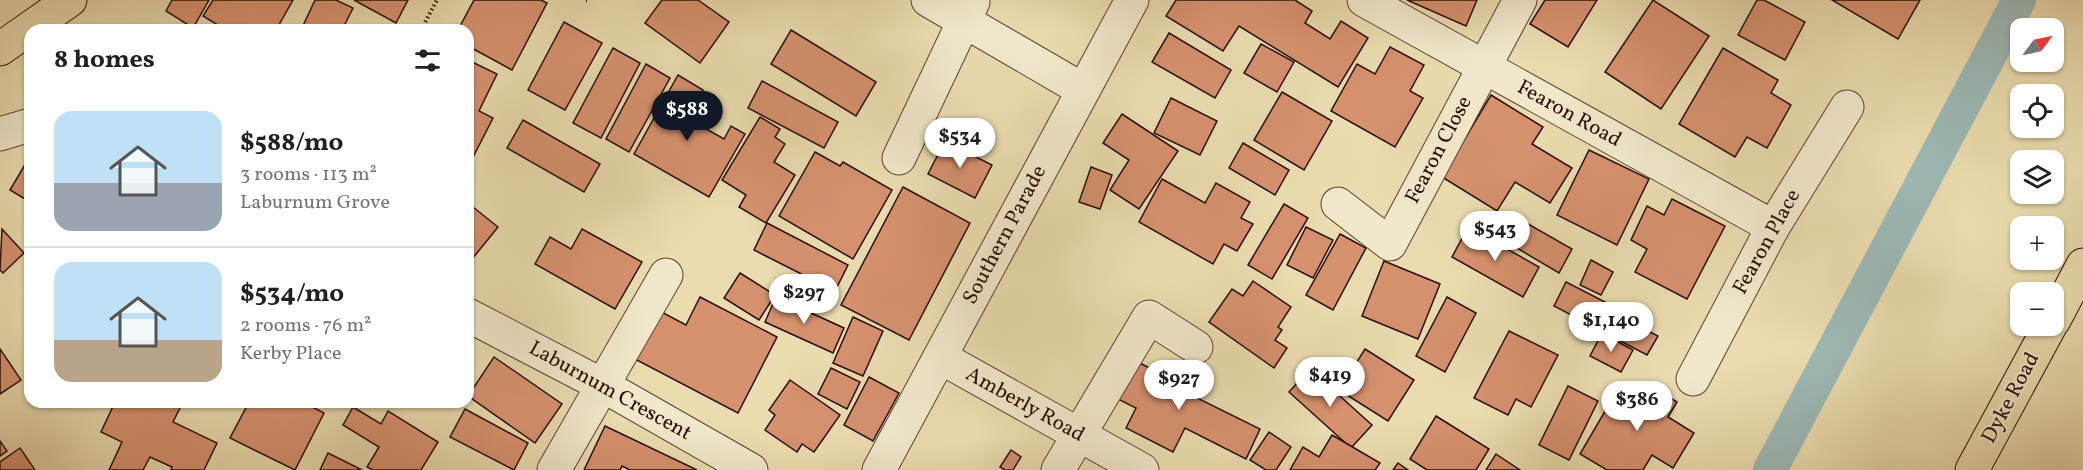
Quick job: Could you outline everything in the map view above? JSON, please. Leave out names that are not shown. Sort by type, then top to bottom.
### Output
[{"type":"main road","points":[[36,24],[70,0]]},
{"type":"main road","points":[[0,49],[24,32]]},
{"type":"main road","points":[[2064,301],[2083,265]]},
{"type":"main road","name":"Dyke Road","points":[[1972,470],[2045,336]]},
{"type":"street","points":[[928,0],[969,10],[1083,90]]},
{"type":"street","name":"Southern Parade","points":[[879,470],[1132,0]]},
{"type":"street","name":"Fearon Road","points":[[1364,0],[1773,227]]},
{"type":"street","name":"Fearon Close","points":[[1338,204],[1390,243],[1520,0]]},
{"type":"street","points":[[899,159],[969,10]]},
{"type":"street","name":"Fearon Place","points":[[1693,380],[1773,227],[1847,107]]},
{"type":"street","points":[[0,134],[24,127]]},
{"type":"street","points":[[554,470],[666,274]]},
{"type":"street","points":[[1058,470],[1149,316],[1196,347]]},
{"type":"street","name":"Laburnum Crescent","points":[[474,318],[602,384],[751,470]]},
{"type":"street","name":"Amberly Road","points":[[940,357],[1142,470]]},
{"type":"path","points":[[424,24],[437,0]]},
{"type":"building","points":[[172,0],[209,0],[195,24],[187,24],[166,11]]},
{"type":"building","points":[[213,0],[293,0],[279,24],[216,24],[203,16]]},
{"type":"building","points":[[315,0],[336,0],[353,8],[345,24],[304,24]]},
{"type":"building","points":[[354,0],[408,0],[396,23]]},
{"type":"building","points":[[474,0],[541,0],[547,3],[512,70],[474,49],[474,24],[461,24]]},
{"type":"building","points":[[662,0],[698,0],[729,22],[700,63],[645,23]]},
{"type":"building","points":[[1176,0],[1295,0],[1312,11],[1305,23],[1330,39],[1341,21],[1368,38],[1338,87],[1239,26],[1223,51],[1166,16]]},
{"type":"building","points":[[1407,0],[1477,0],[1466,26]]},
{"type":"building","points":[[1545,0],[1597,0],[1568,47],[1530,24]]},
{"type":"building","points":[[1653,0],[1709,36],[1661,109],[1605,72]]},
{"type":"building","points":[[1757,0],[1764,0],[1805,22],[1785,60],[1738,35]]},
{"type":"building","points":[[1832,0],[1920,0],[1898,39]]},
{"type":"building","points":[[564,22],[602,43],[565,110],[528,90]]},
{"type":"building","points":[[791,30],[876,82],[856,116],[771,64]]},
{"type":"building","points":[[1169,33],[1231,70],[1215,98],[1152,62]]},
{"type":"building","points":[[1261,44],[1294,62],[1277,92],[1244,73]]},
{"type":"building","points":[[1390,47],[1424,65],[1410,91],[1423,98],[1395,147],[1331,111],[1357,64],[1375,74]]},
{"type":"building","points":[[613,48],[640,63],[601,138],[573,123]]},
{"type":"building","points":[[1723,48],[1778,80],[1771,93],[1791,105],[1767,148],[1747,137],[1735,157],[1679,124]]},
{"type":"building","points":[[474,63],[497,74],[479,111],[493,118],[474,155]]},
{"type":"building","points":[[646,64],[670,78],[629,152],[606,139]]},
{"type":"building","points":[[678,75],[703,90],[687,118],[724,139],[731,126],[745,134],[709,197],[634,154]]},
{"type":"building","points":[[762,81],[838,122],[824,148],[748,108]]},
{"type":"building","points":[[1282,92],[1332,121],[1304,170],[1254,140]]},
{"type":"building","points":[[1491,95],[1543,127],[1532,144],[1572,168],[1550,203],[1515,182],[1497,211],[1442,177]]},
{"type":"building","points":[[1171,98],[1217,121],[1200,155],[1154,133]]},
{"type":"building","points":[[1122,114],[1178,151],[1139,209],[1110,190],[1129,160],[1103,143]]},
{"type":"building","points":[[760,117],[780,129],[775,137],[785,144],[774,162],[795,175],[766,223],[739,207],[746,195],[722,180]]},
{"type":"building","points":[[523,120],[600,164],[584,192],[507,148]]},
{"type":"building","points":[[945,141],[992,165],[975,198],[928,174]]},
{"type":"building","points":[[1243,143],[1289,170],[1275,195],[1229,168]]},
{"type":"building","points":[[1589,150],[1649,179],[1617,245],[1557,215]]},
{"type":"building","points":[[815,152],[840,166],[843,162],[892,190],[853,259],[779,216]]},
{"type":"building","points":[[24,166],[24,198],[10,190]]},
{"type":"building","points":[[1091,167],[1112,175],[1100,209],[1079,202]]},
{"type":"building","points":[[1162,179],[1205,203],[1216,183],[1250,202],[1241,218],[1253,224],[1237,251],[1224,244],[1213,264],[1139,222]]},
{"type":"building","points":[[903,187],[970,223],[909,340],[841,305]]},
{"type":"building","points":[[1672,199],[1725,226],[1687,299],[1635,272],[1647,249],[1631,240],[1647,206],[1664,215]]},
{"type":"building","points":[[1284,204],[1308,218],[1272,279],[1248,265]]},
{"type":"building","points":[[474,208],[498,227],[474,257]]},
{"type":"building","points":[[1523,221],[1572,249],[1559,273],[1510,244]]},
{"type":"building","points":[[767,223],[848,265],[835,291],[754,250]]},
{"type":"building","points":[[1306,227],[1333,240],[1313,278],[1287,265]]},
{"type":"building","points":[[1468,227],[1539,267],[1523,297],[1452,257]]},
{"type":"building","points":[[2,229],[24,253],[3,273],[0,270]]},
{"type":"building","points":[[582,229],[642,262],[615,309],[535,264],[550,237],[571,249]]},
{"type":"building","points":[[1340,234],[1366,248],[1333,310],[1306,295]]},
{"type":"building","points":[[1591,260],[1613,272],[1601,295],[1580,285]]},
{"type":"building","points":[[1384,261],[1440,284],[1418,339],[1362,316]]},
{"type":"building","points":[[740,273],[775,295],[759,320],[724,298]]},
{"type":"building","points":[[1253,281],[1291,307],[1278,327],[1282,330],[1275,340],[1287,348],[1274,368],[1209,322],[1232,289],[1243,296]]},
{"type":"building","points":[[1566,282],[1650,325],[1648,331],[1658,336],[1647,355],[1554,306]]},
{"type":"building","points":[[700,297],[777,337],[738,413],[629,356],[654,308],[686,325]]},
{"type":"building","points":[[776,297],[844,328],[833,353],[765,322]]},
{"type":"building","points":[[1447,297],[1476,313],[1445,372],[1416,356]]},
{"type":"building","points":[[853,317],[883,331],[863,376],[833,363]]},
{"type":"building","points":[[1509,331],[1558,355],[1531,407],[1516,399],[1508,415],[1474,398]]},
{"type":"building","points":[[1602,333],[1633,350],[1621,372],[1590,356]]},
{"type":"building","points":[[0,349],[21,380],[0,394]]},
{"type":"building","points":[[1365,349],[1414,380],[1388,421],[1339,390]]},
{"type":"building","points":[[494,357],[562,404],[535,443],[474,400],[474,387]]},
{"type":"building","points":[[1132,359],[1161,374],[1167,362],[1194,375],[1185,392],[1260,429],[1246,459],[1185,428],[1173,452],[1126,428],[1136,408],[1114,397]]},
{"type":"building","points":[[831,368],[860,382],[847,409],[818,394]]},
{"type":"building","points":[[1310,369],[1372,425],[1351,448],[1289,392]]},
{"type":"building","points":[[869,377],[899,393],[873,441],[844,425]]},
{"type":"building","points":[[790,380],[840,415],[814,452],[802,444],[797,452],[765,430],[775,415],[769,410]]},
{"type":"building","points":[[1622,382],[1652,399],[1657,390],[1677,402],[1668,417],[1694,433],[1673,468],[1652,455],[1643,470],[1607,470],[1580,454]]},
{"type":"building","points":[[1568,386],[1598,401],[1569,460],[1539,445]]},
{"type":"building","points":[[112,408],[180,408],[173,422],[217,443],[204,470],[171,470],[172,467],[150,457],[143,470],[109,470],[122,442],[101,432]]},
{"type":"building","points":[[246,408],[314,408],[324,413],[295,470],[230,438]]},
{"type":"building","points":[[352,408],[381,424],[388,411],[438,442],[421,470],[373,470],[367,467],[379,447],[343,425]]},
{"type":"building","points":[[465,409],[528,443],[514,470],[450,437]]},
{"type":"building","points":[[1436,416],[1489,449],[1476,470],[1427,470],[1410,459]]},
{"type":"building","points":[[605,426],[697,470],[630,470],[622,466],[620,470],[584,470]]},
{"type":"building","points":[[1269,432],[1291,447],[1276,470],[1266,470],[1250,460]]},
{"type":"building","points":[[1332,435],[1380,463],[1375,470],[1290,470],[1303,447],[1319,457]]},
{"type":"building","points":[[0,441],[7,451],[0,456]]},
{"type":"building","points":[[20,448],[35,470],[0,470],[0,462]]},
{"type":"building","points":[[1011,450],[1021,457],[1013,470],[1005,470],[1000,467]]},
{"type":"building","points":[[328,453],[362,470],[320,470]]},
{"type":"building","points":[[1496,454],[1520,470],[1486,470]]},
{"type":"building","points":[[1398,463],[1408,470],[1393,470]]},
{"type":"waterway","points":[[1770,470],[2019,0]]}]
